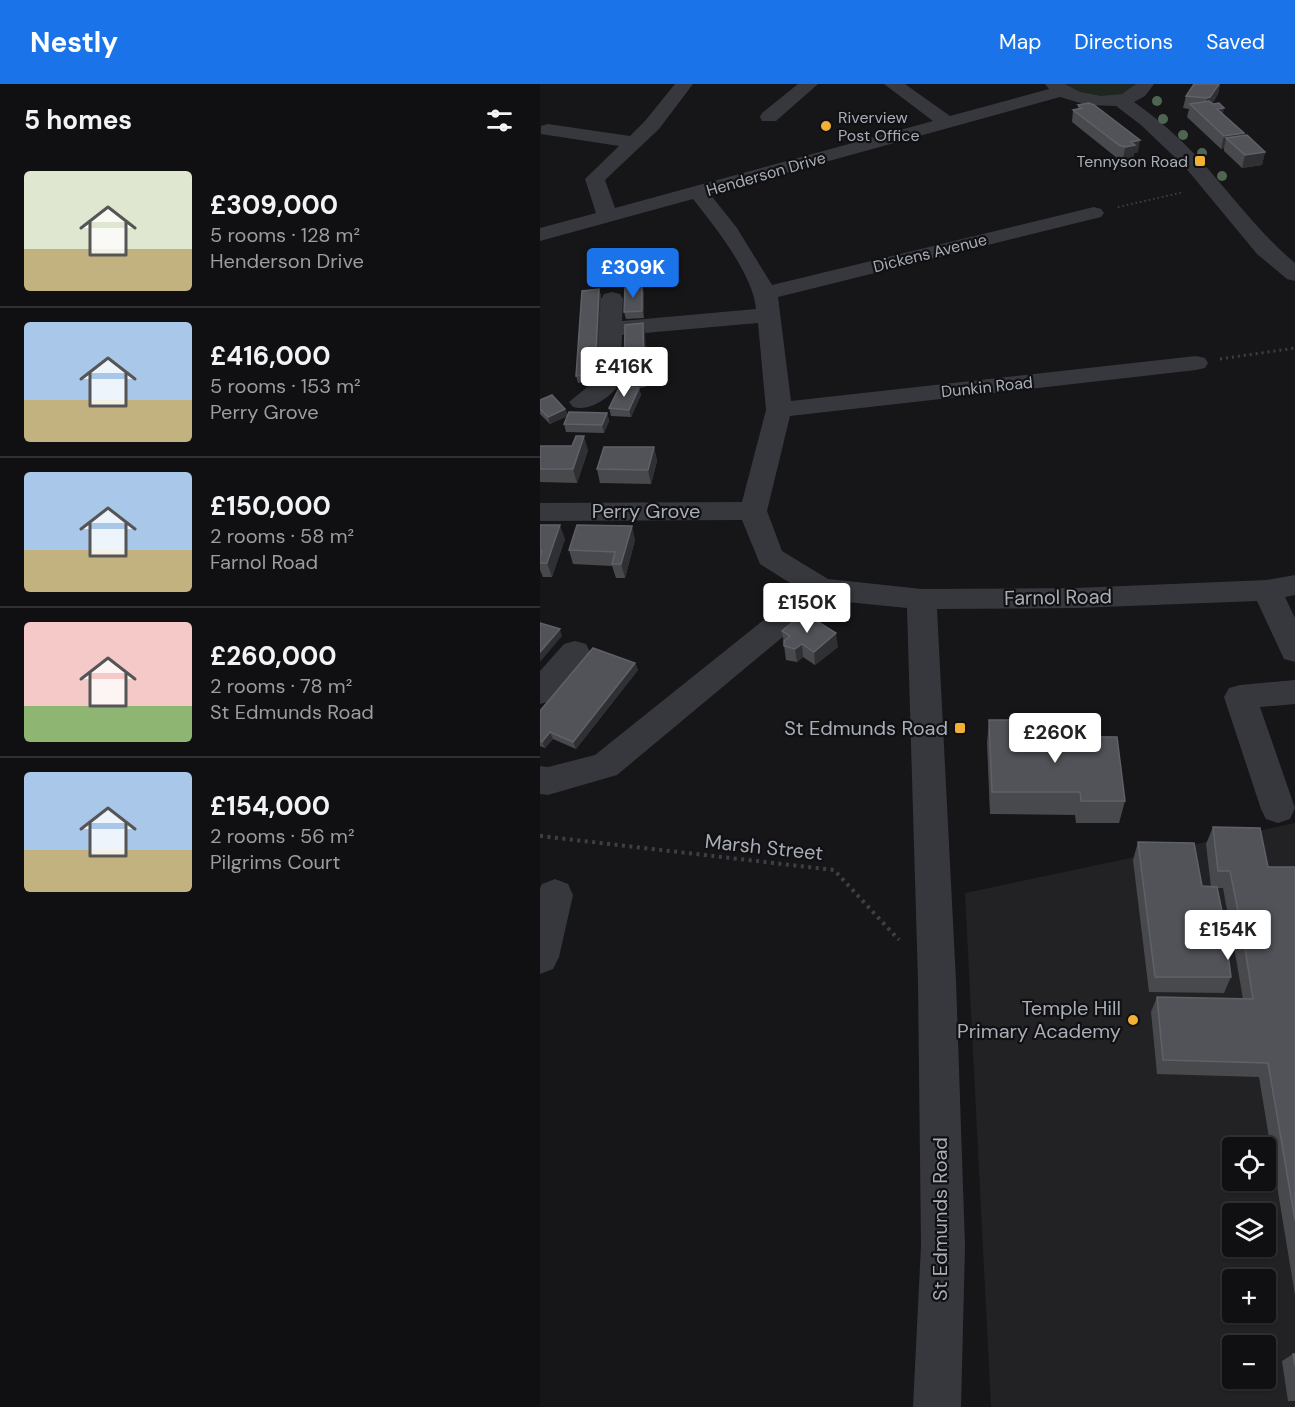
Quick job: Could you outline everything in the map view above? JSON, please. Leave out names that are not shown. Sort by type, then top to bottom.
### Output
[{"type":"street","points":[[607,216],[595,179],[652,125],[684,84]]},
{"type":"street","points":[[769,117],[809,84]]},
{"type":"street","points":[[1057,87],[1069,95],[1093,101],[1119,100],[1142,91],[1145,84]]},
{"type":"street","points":[[899,88],[924,87]]},
{"type":"street","name":"Henderson Drive","points":[[540,235],[948,123],[1057,87]]},
{"type":"street","points":[[899,88],[948,123]]},
{"type":"street","points":[[1119,100],[1148,121],[1192,163],[1265,249],[1295,274]]},
{"type":"street","points":[[548,130],[635,142]]},
{"type":"street","points":[[698,192],[727,228],[767,304],[778,410],[753,511]]},
{"type":"street","name":"Dickens Avenue","points":[[610,329],[767,304],[1094,213]]},
{"type":"street","points":[[1265,249],[1295,244]]},
{"type":"street","points":[[582,402],[608,383],[612,299]]},
{"type":"street","name":"Dunkin Road","points":[[778,410],[1196,363]]},
{"type":"street","name":"Perry Grove","points":[[540,512],[753,511]]},
{"type":"street","name":"Farnol Road","points":[[753,511],[770,557],[821,589],[922,599],[1076,598],[1281,588]]},
{"type":"street","points":[[1281,588],[1295,651]]},
{"type":"street","points":[[540,780],[548,781],[605,766],[821,589]]},
{"type":"street","name":"St Edmunds Road","points":[[922,599],[937,981],[943,1246],[937,1407]]},
{"type":"street","points":[[540,692],[575,652]]},
{"type":"street","points":[[1278,809],[1240,697],[1295,692]]},
{"type":"street","points":[[540,957],[555,895]]},
{"type":"path","points":[[1094,213],[1210,185]]},
{"type":"path","points":[[1196,363],[1295,348]]},
{"type":"path","name":"Marsh Street","points":[[540,836],[834,870],[937,981]]},
{"type":"shaded area","points":[[1061,84],[1138,84],[1129,94],[1087,98]]},
{"type":"shaded area","name":"Temple Hill Primary Academy","points":[[1295,823],[1295,1407],[991,1407],[965,893]]},
{"type":"building","points":[[1194,84],[1219,84],[1210,97],[1186,96]]},
{"type":"building","points":[[1209,101],[1213,104],[1219,103],[1224,108],[1217,109],[1244,133],[1224,136],[1190,104]]},
{"type":"building","points":[[1089,103],[1140,140],[1131,142],[1135,145],[1125,147],[1119,145],[1073,110],[1082,108],[1078,105]]},
{"type":"building","points":[[1247,135],[1265,152],[1245,155],[1226,138]]},
{"type":"building","points":[[642,285],[642,311],[624,312],[625,287]]},
{"type":"building","points":[[599,289],[595,374],[576,376],[582,291]]},
{"type":"building","points":[[643,323],[644,380],[624,382],[625,325]]},
{"type":"building","points":[[620,386],[639,388],[629,410],[609,408]]},
{"type":"building","points":[[552,395],[565,409],[548,417],[540,409],[540,400]]},
{"type":"building","points":[[569,412],[607,413],[602,425],[564,424]]},
{"type":"building","points":[[576,436],[584,436],[573,469],[540,469],[540,446],[572,446]]},
{"type":"building","points":[[604,447],[654,447],[648,470],[597,469]]},
{"type":"building","points":[[540,525],[560,525],[547,563],[540,563],[542,551],[540,551]]},
{"type":"building","points":[[577,525],[632,526],[621,564],[612,564],[615,552],[569,550]]},
{"type":"building","points":[[804,613],[836,633],[814,652],[802,644],[795,649],[784,646],[784,641],[790,636],[782,631]]},
{"type":"building","points":[[540,623],[560,629],[540,652]]},
{"type":"building","points":[[593,648],[635,663],[573,742],[550,732],[542,742],[540,741],[540,711]]},
{"type":"building","points":[[989,720],[1018,720],[1019,736],[1117,737],[1125,801],[1081,801],[1080,792],[992,792]]},
{"type":"building","points":[[1213,827],[1260,828],[1268,867],[1295,867],[1295,1220],[1268,1063],[1163,1060],[1157,997],[1253,999],[1242,930],[1225,931],[1231,977],[1155,977],[1138,842],[1194,843],[1202,886],[1217,887],[1223,916],[1239,916],[1230,871],[1218,871]]},
{"type":"place","name":"Riverview Post Office","points":[[826,126]]},
{"type":"place","name":"Tennyson Road","points":[[1200,161]]},
{"type":"place","name":"St Edmunds Road","points":[[960,728]]},
{"type":"place","name":"Temple Hill Primary Academy","points":[[1133,1020]]}]
